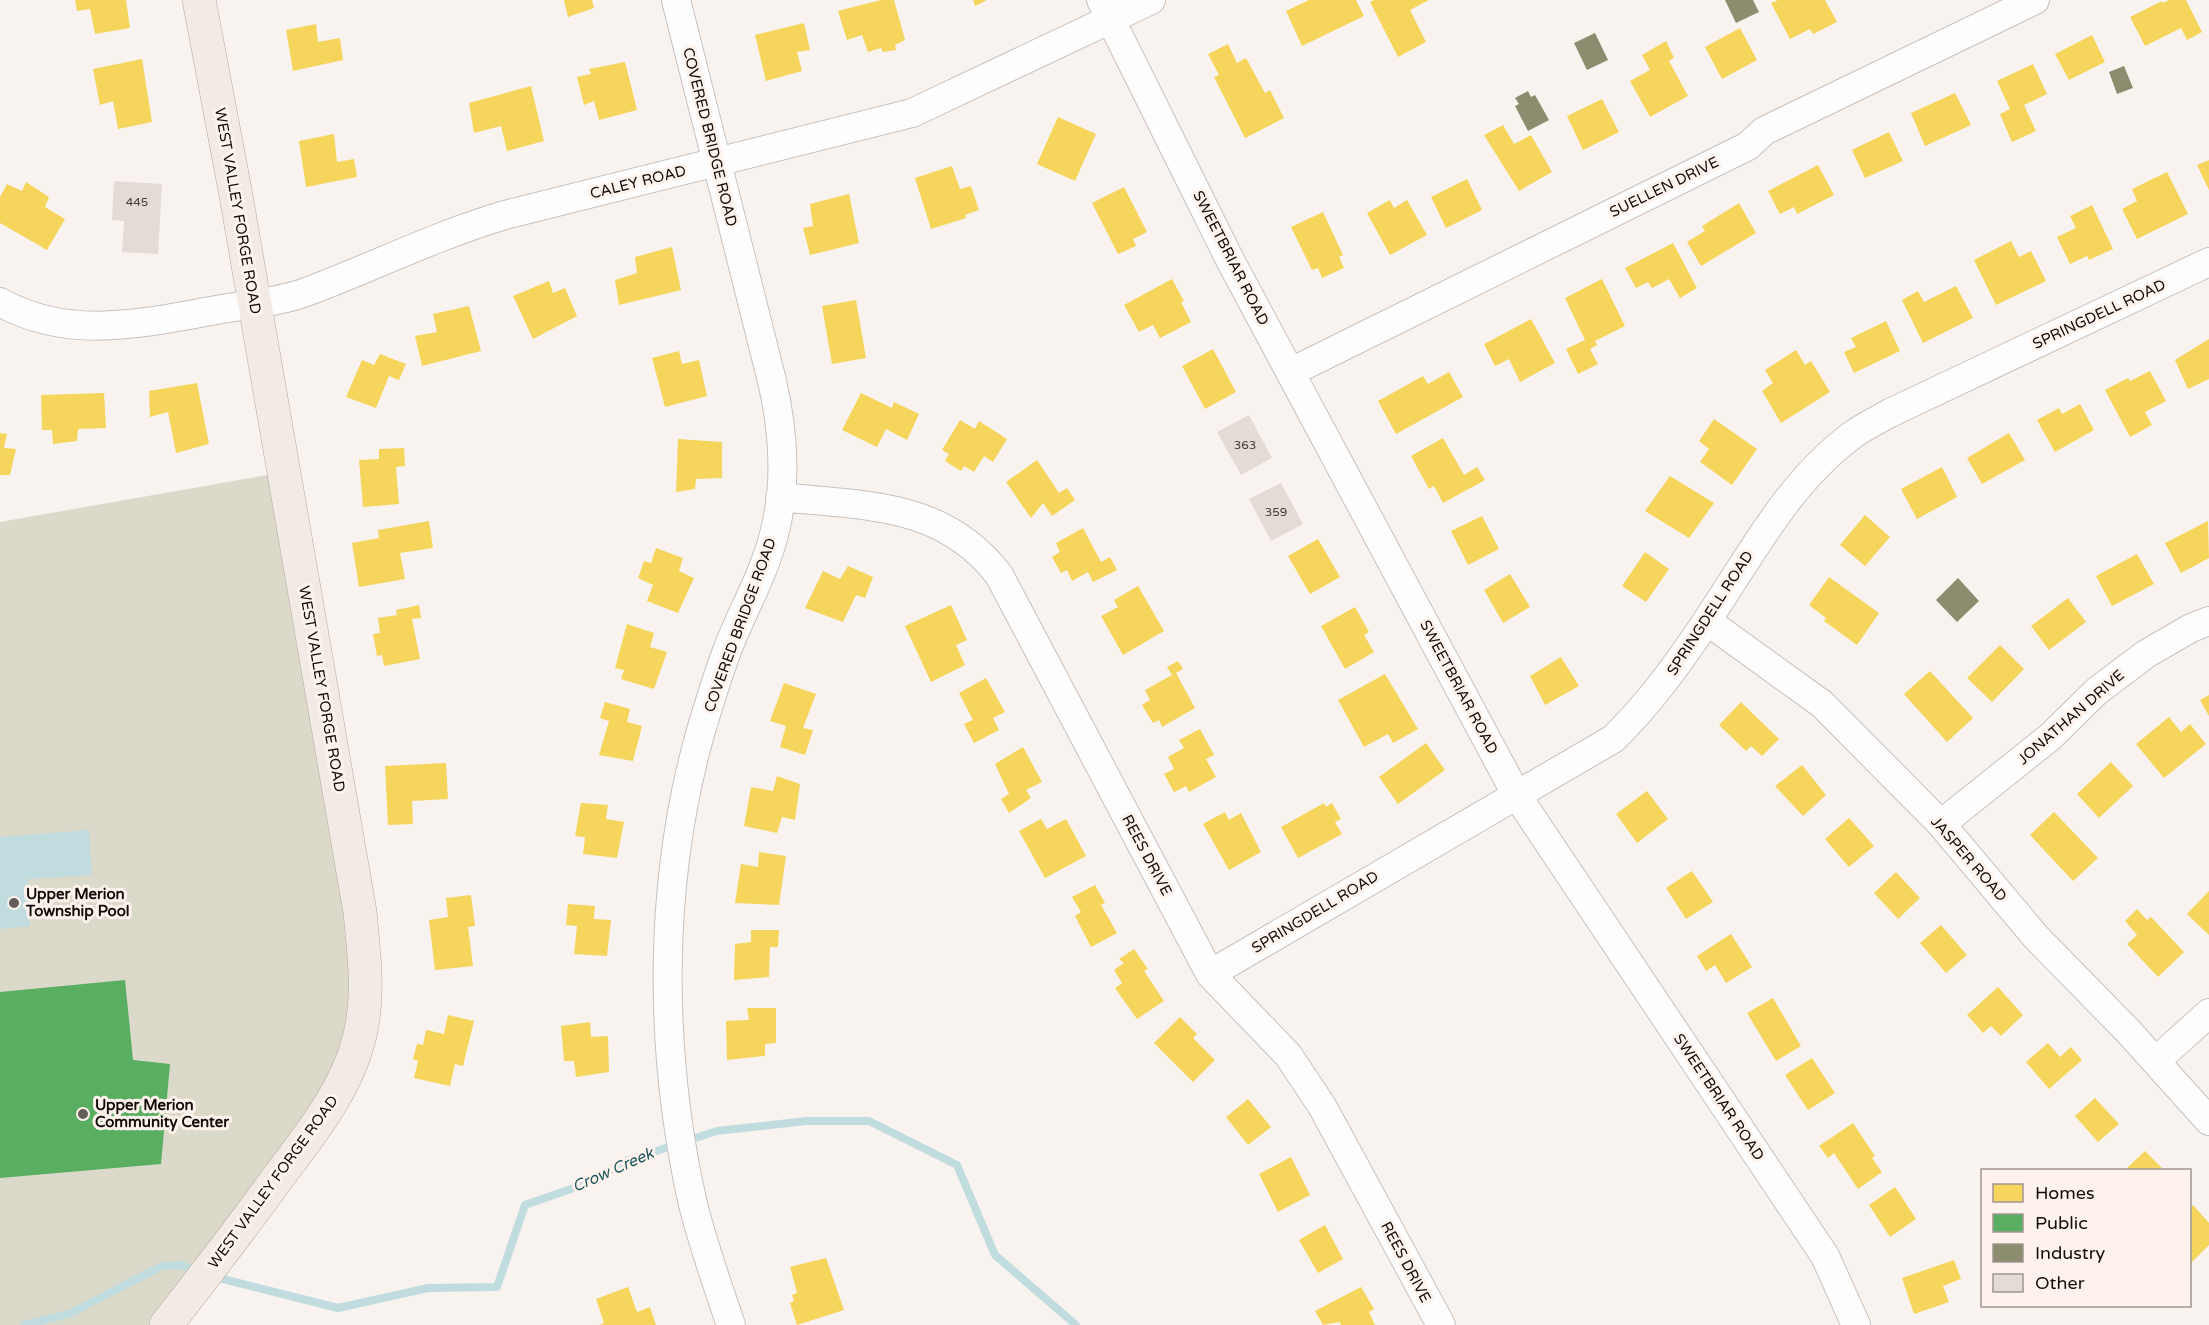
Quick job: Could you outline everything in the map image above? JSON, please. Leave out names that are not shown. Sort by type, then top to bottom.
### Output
[{"type":"main road","name":"WEST VALLEY FORGE ROAD","points":[[166,1325],[320,1121],[345,1079],[360,1037],[365,992],[360,912],[255,304],[199,0]]},
{"type":"street","name":"COVERED BRIDGE ROAD","points":[[676,0],[780,418],[783,463],[780,497],[769,551],[728,648],[702,727],[681,824],[670,920],[668,966],[671,1054],[682,1152],[704,1242],[731,1325]]},
{"type":"street","name":"CALEY ROAD","points":[[0,302],[36,318],[67,325],[97,327],[130,325],[255,304],[305,293],[474,224],[912,113],[1106,10],[1151,0]]},
{"type":"street","name":"SUELLEN DRIVE","points":[[1291,372],[1748,146],[1764,131],[2035,0]]},
{"type":"street","name":"SWEETBRIAR ROAD","points":[[1106,10],[1230,260],[1516,794],[1819,1248],[1856,1325]]},
{"type":"street","name":"SPRINGDELL ROAD","points":[[1210,974],[1613,739],[1660,689],[1707,621],[1746,557],[1784,504],[1851,436],[1890,413],[2209,262]]},
{"type":"street","name":"REES DRIVE","points":[[780,497],[877,507],[911,514],[939,524],[962,537],[983,554],[999,575],[1210,974],[1288,1055],[1322,1106],[1441,1325]]},
{"type":"street","name":"JASPER ROAD","points":[[1707,621],[1822,704],[1941,824],[2036,937],[2156,1061],[2209,1120]]},
{"type":"street","name":"JONATHAN DRIVE","points":[[1941,824],[2050,737],[2097,691],[2146,654],[2191,628],[2209,621]]},
{"type":"street","points":[[2156,1061],[2209,1013]]},
{"type":"shaded area","points":[[284,472],[308,606],[360,1037],[166,1325],[0,1325],[0,522]]},
{"type":"water","name":"Upper Merion Township Pool","points":[[89,830],[92,875],[28,879],[30,926],[0,929],[0,837]]},
{"type":"building: Homes","points":[[75,0],[126,0],[130,28],[95,34],[90,9],[77,11]]},
{"type":"building: Homes","points":[[564,0],[592,0],[594,8],[568,17]]},
{"type":"building: Homes","points":[[881,0],[894,0],[905,40],[895,45],[896,50],[883,52],[881,48],[868,52],[862,35],[847,40],[838,11]]},
{"type":"building: Homes","points":[[973,0],[987,0],[975,6]]},
{"type":"building: Homes","points":[[1309,0],[1356,0],[1364,16],[1302,46],[1286,11]]},
{"type":"building: Homes","points":[[1374,0],[1429,0],[1410,10],[1426,42],[1398,57],[1370,2]]},
{"type":"building: Homes","points":[[1778,0],[1825,0],[1837,22],[1813,34],[1810,29],[1790,39],[1771,3]]},
{"type":"building: Homes","points":[[2169,0],[2186,0],[2202,32],[2187,40],[2181,28],[2145,46],[2130,17],[2162,1],[2163,3]]},
{"type":"building: Homes","points":[[804,23],[810,50],[797,52],[802,71],[766,81],[755,35]]},
{"type":"building: Homes","points":[[316,24],[318,42],[340,38],[343,60],[293,71],[286,30]]},
{"type":"building: Homes","points":[[1740,28],[1757,60],[1722,79],[1705,47]]},
{"type":"building: Homes","points":[[2092,35],[2105,62],[2069,80],[2055,54]]},
{"type":"building: Homes","points":[[1666,41],[1674,58],[1669,61],[1688,96],[1650,117],[1630,81],[1650,70],[1642,55]]},
{"type":"building: Homes","points":[[1228,44],[1237,63],[1246,58],[1265,93],[1270,90],[1284,118],[1245,138],[1214,77],[1219,75],[1208,54]]},
{"type":"building: Homes","points":[[142,59],[152,122],[118,129],[113,101],[100,105],[93,69]]},
{"type":"building: Homes","points":[[625,62],[637,110],[599,120],[594,101],[584,105],[577,77],[591,74],[589,69]]},
{"type":"building: Homes","points":[[2033,64],[2047,94],[2024,105],[2036,131],[2012,142],[2000,114],[2010,109],[1997,81]]},
{"type":"building: Homes","points":[[531,86],[544,141],[507,151],[501,126],[474,133],[469,103]]},
{"type":"building: Homes","points":[[1955,93],[1971,125],[1925,146],[1911,113]]},
{"type":"building: Homes","points":[[1602,99],[1619,132],[1583,150],[1567,116]]},
{"type":"building: Homes","points":[[1058,117],[1096,134],[1075,181],[1037,164]]},
{"type":"building: Homes","points":[[1503,125],[1514,144],[1531,135],[1552,172],[1519,191],[1484,135]]},
{"type":"building: Homes","points":[[1889,132],[1903,161],[1865,178],[1852,150]]},
{"type":"building: Homes","points":[[334,134],[337,162],[354,159],[357,177],[306,187],[299,141]]},
{"type":"building: Homes","points":[[2209,160],[2209,190],[2197,165]]},
{"type":"building: Homes","points":[[1818,165],[1834,195],[1797,214],[1794,207],[1780,214],[1768,191]]},
{"type":"building: Homes","points":[[952,166],[960,189],[971,186],[979,210],[965,215],[966,218],[931,229],[915,178]]},
{"type":"building: Homes","points":[[2167,172],[2188,214],[2137,239],[2122,209],[2137,201],[2132,189]]},
{"type":"building: Homes","points":[[1467,179],[1482,210],[1446,228],[1431,197]]},
{"type":"building: Homes","points":[[26,182],[49,197],[45,207],[65,219],[47,250],[0,223],[0,197],[7,184],[22,191]]},
{"type":"building: Homes","points":[[1124,187],[1147,232],[1133,239],[1136,246],[1118,254],[1092,203]]},
{"type":"building: Homes","points":[[849,194],[859,243],[810,255],[803,228],[813,226],[810,204]]},
{"type":"building: Homes","points":[[1390,200],[1394,208],[1407,200],[1427,235],[1390,255],[1367,213]]},
{"type":"building: Homes","points":[[1739,203],[1756,233],[1701,266],[1687,242],[1705,231],[1702,226]]},
{"type":"building: Homes","points":[[2092,205],[2113,249],[2089,260],[2087,256],[2070,264],[2057,237],[2076,228],[2070,216]]},
{"type":"building: Homes","points":[[1323,212],[1343,255],[1339,257],[1344,268],[1322,278],[1318,268],[1312,270],[1291,227]]},
{"type":"building: Homes","points":[[2011,241],[2019,257],[2031,251],[2046,281],[1996,305],[1974,260]]},
{"type":"building: Homes","points":[[1673,243],[1697,288],[1680,298],[1669,279],[1652,288],[1648,282],[1636,288],[1625,268]]},
{"type":"building: Homes","points":[[672,247],[681,290],[619,305],[615,280],[637,273],[635,257]]},
{"type":"building: Homes","points":[[1172,279],[1184,301],[1181,302],[1191,322],[1160,338],[1153,325],[1139,332],[1124,305]]},
{"type":"building: Homes","points":[[1602,279],[1625,326],[1595,341],[1597,345],[1590,349],[1598,364],[1578,374],[1566,349],[1585,340],[1565,298]]},
{"type":"building: Homes","points":[[549,281],[553,293],[565,288],[577,316],[533,339],[513,296]]},
{"type":"building: Homes","points":[[1956,286],[1973,318],[1923,343],[1902,300],[1918,291],[1924,302]]},
{"type":"building: Homes","points":[[856,300],[866,358],[832,364],[822,306]]},
{"type":"building: Homes","points":[[469,306],[481,351],[422,366],[415,336],[437,332],[433,314]]},
{"type":"building: Homes","points":[[1531,319],[1555,363],[1520,382],[1509,359],[1495,366],[1484,344]]},
{"type":"building: Homes","points":[[1886,321],[1900,351],[1854,373],[1844,352],[1856,347],[1851,338]]},
{"type":"building: Homes","points":[[2209,339],[2209,379],[2188,389],[2175,360]]},
{"type":"building: Homes","points":[[1213,349],[1236,392],[1205,409],[1182,366]]},
{"type":"building: Homes","points":[[1796,350],[1805,365],[1811,361],[1830,392],[1781,423],[1762,391],[1773,383],[1765,370]]},
{"type":"building: Homes","points":[[679,351],[682,364],[699,360],[707,396],[665,407],[652,358]]},
{"type":"building: Homes","points":[[380,354],[406,364],[399,380],[389,376],[376,408],[346,397],[362,360],[374,365]]},
{"type":"building: Homes","points":[[2150,371],[2166,401],[2145,412],[2152,425],[2130,437],[2105,390],[2128,378],[2130,381]]},
{"type":"building: Homes","points":[[1449,372],[1463,397],[1396,434],[1378,401],[1423,376],[1428,384]]},
{"type":"building: Homes","points":[[197,383],[209,444],[176,453],[168,412],[150,417],[149,391]]},
{"type":"building: Homes","points":[[104,393],[106,428],[78,429],[77,441],[53,444],[52,430],[42,430],[41,395]]},
{"type":"building: Homes","points":[[861,393],[892,408],[894,402],[919,414],[907,440],[886,429],[877,447],[842,430]]},
{"type":"building: Homes","points":[[2080,404],[2094,430],[2055,452],[2037,420],[2059,408],[2062,414]]},
{"type":"building: Homes","points":[[1714,419],[1757,449],[1732,485],[1700,462],[1709,449],[1699,441]]},
{"type":"building: Homes","points":[[960,420],[975,429],[979,421],[1007,439],[993,462],[984,456],[974,472],[964,466],[961,471],[945,461],[949,454],[942,450]]},
{"type":"building: Homes","points":[[0,433],[7,434],[4,448],[16,449],[10,475],[0,475]]},
{"type":"building: Homes","points":[[2009,433],[2025,460],[1982,484],[1967,458]]},
{"type":"building: Homes","points":[[1443,438],[1464,475],[1477,467],[1485,480],[1443,503],[1434,486],[1429,489],[1411,456]]},
{"type":"building: Homes","points":[[678,439],[722,442],[722,478],[696,479],[695,489],[676,492]]},
{"type":"building: Homes","points":[[404,448],[405,466],[396,467],[399,504],[363,507],[359,460],[379,459],[379,449]]},
{"type":"building: Homes","points":[[1037,460],[1059,493],[1067,488],[1075,500],[1052,516],[1043,503],[1031,518],[1006,482]]},
{"type":"building: Homes","points":[[1942,467],[1957,497],[1917,519],[1901,489]]},
{"type":"building: Homes","points":[[1670,476],[1714,503],[1689,538],[1645,511]]},
{"type":"building: Homes","points":[[1865,515],[1890,537],[1865,566],[1840,545]]},
{"type":"building: Homes","points":[[1482,516],[1499,549],[1468,565],[1451,531]]},
{"type":"building: Homes","points":[[429,521],[433,548],[400,553],[405,579],[359,587],[352,543],[379,538],[378,530]]},
{"type":"building: Homes","points":[[2208,521],[2209,558],[2181,573],[2165,543]]},
{"type":"building: Homes","points":[[1083,528],[1101,562],[1110,557],[1117,570],[1093,582],[1088,572],[1072,581],[1067,570],[1061,573],[1052,557],[1060,552],[1056,543]]},
{"type":"building: Homes","points":[[1318,539],[1340,577],[1310,594],[1288,556]]},
{"type":"building: Homes","points":[[656,548],[683,558],[679,571],[694,578],[678,613],[647,601],[653,585],[638,578],[644,561],[651,563]]},
{"type":"building: Homes","points":[[1645,552],[1669,569],[1646,602],[1622,586]]},
{"type":"building: Homes","points":[[2137,554],[2154,584],[2112,606],[2096,576]]},
{"type":"building: Homes","points":[[848,566],[873,577],[865,598],[856,595],[843,622],[805,608],[823,571],[840,579]]},
{"type":"building: Homes","points":[[1510,574],[1530,607],[1503,623],[1484,590]]},
{"type":"building: Homes","points":[[1829,577],[1879,613],[1857,645],[1824,621],[1826,618],[1809,605]]},
{"type":"building: Homes","points":[[1138,586],[1164,631],[1123,655],[1101,616],[1118,607],[1114,600]]},
{"type":"building: Homes","points":[[2068,598],[2086,622],[2049,650],[2031,626]]},
{"type":"building: Homes","points":[[419,605],[421,618],[412,619],[420,659],[384,666],[382,655],[377,656],[373,634],[380,633],[378,618],[397,615],[396,610]]},
{"type":"building: Homes","points":[[951,605],[967,640],[956,645],[965,665],[931,682],[905,626]]},
{"type":"building: Homes","points":[[1355,607],[1369,632],[1364,635],[1374,652],[1345,669],[1321,626]]},
{"type":"building: Homes","points":[[627,624],[654,633],[650,647],[667,652],[654,689],[621,679],[624,670],[615,668]]},
{"type":"building: Homes","points":[[2000,645],[2024,669],[1992,702],[1967,678]]},
{"type":"building: Homes","points":[[1561,657],[1579,686],[1545,705],[1530,676]]},
{"type":"building: Homes","points":[[1178,661],[1183,669],[1176,673],[1195,708],[1162,727],[1159,720],[1153,723],[1142,705],[1150,700],[1145,690],[1172,675],[1167,667]]},
{"type":"building: Homes","points":[[1930,671],[1973,718],[1947,742],[1904,694]]},
{"type":"building: Homes","points":[[1385,674],[1418,729],[1393,743],[1388,734],[1364,747],[1338,700]]},
{"type":"building: Homes","points":[[986,678],[1005,712],[993,718],[999,730],[974,743],[964,724],[973,720],[959,693]]},
{"type":"building: Homes","points":[[784,683],[816,694],[803,728],[813,730],[805,755],[780,747],[786,726],[770,721]]},
{"type":"building: Homes","points":[[2209,695],[2209,716],[2200,700]]},
{"type":"building: Homes","points":[[605,702],[630,709],[627,722],[642,726],[633,761],[599,755],[609,721],[600,718]]},
{"type":"building: Homes","points":[[1741,702],[1779,739],[1762,756],[1751,746],[1746,751],[1719,725]]},
{"type":"building: Homes","points":[[2169,717],[2181,732],[2190,724],[2206,744],[2164,778],[2136,744]]},
{"type":"building: Homes","points":[[1200,729],[1214,755],[1206,759],[1216,777],[1189,792],[1186,786],[1174,792],[1164,774],[1174,769],[1168,757],[1184,748],[1179,740]]},
{"type":"building: Homes","points":[[1426,743],[1445,770],[1398,804],[1379,777]]},
{"type":"building: Homes","points":[[1023,747],[1042,782],[1026,790],[1031,798],[1009,813],[1001,799],[1009,794],[995,764]]},
{"type":"building: Homes","points":[[2111,762],[2133,786],[2099,818],[2077,794]]},
{"type":"building: Homes","points":[[446,763],[448,799],[412,801],[413,824],[388,825],[385,766]]},
{"type":"building: Homes","points":[[1802,765],[1826,795],[1803,816],[1775,786]]},
{"type":"building: Homes","points":[[777,776],[800,784],[795,820],[782,817],[777,833],[744,826],[751,787],[773,791]]},
{"type":"building: Homes","points":[[1647,791],[1668,819],[1637,843],[1616,814]]},
{"type":"building: Homes","points":[[581,803],[608,805],[606,819],[624,822],[617,858],[583,854],[585,837],[575,836]]},
{"type":"building: Homes","points":[[1324,803],[1326,807],[1332,803],[1341,819],[1335,822],[1342,834],[1298,858],[1281,827]]},
{"type":"building: Homes","points":[[1225,812],[1229,820],[1241,813],[1261,852],[1229,870],[1203,824]]},
{"type":"building: Homes","points":[[2054,812],[2098,858],[2073,881],[2030,835]]},
{"type":"building: Homes","points":[[1849,818],[1874,846],[1849,867],[1825,839]]},
{"type":"building: Homes","points":[[1041,819],[1047,829],[1066,819],[1086,856],[1045,878],[1019,831]]},
{"type":"building: Homes","points":[[759,852],[786,856],[779,905],[735,903],[741,864],[758,867]]},
{"type":"building: Homes","points":[[1692,871],[1713,902],[1686,919],[1666,888]]},
{"type":"building: Homes","points":[[1896,872],[1920,898],[1898,919],[1874,893]]},
{"type":"building: Homes","points":[[1095,885],[1105,903],[1101,905],[1117,933],[1091,947],[1075,916],[1081,912],[1072,897]]},
{"type":"building: Homes","points":[[2209,891],[2209,935],[2187,914]]},
{"type":"building: Homes","points":[[471,895],[475,926],[468,927],[473,966],[435,970],[429,920],[448,917],[446,898]]},
{"type":"building: Homes","points":[[568,904],[595,906],[594,919],[611,920],[607,956],[574,954],[577,926],[566,925]]},
{"type":"building: Homes","points":[[2137,909],[2147,920],[2151,917],[2184,952],[2158,977],[2127,944],[2137,935],[2125,921]]},
{"type":"building: Homes","points":[[1941,925],[1967,955],[1946,973],[1920,943]]},
{"type":"building: Homes","points":[[751,930],[779,930],[778,947],[770,947],[769,977],[734,980],[735,944],[751,942]]},
{"type":"building: Homes","points":[[1731,934],[1752,967],[1726,983],[1715,965],[1706,971],[1697,956]]},
{"type":"building: Homes","points":[[1134,949],[1148,969],[1144,971],[1164,1001],[1137,1019],[1115,988],[1122,983],[1114,970],[1124,963],[1119,959]]},
{"type":"building: Homes","points":[[1998,987],[2023,1015],[2001,1036],[1991,1026],[1983,1033],[1967,1015]]},
{"type":"building: Homes","points":[[1773,998],[1801,1046],[1776,1061],[1747,1013]]},
{"type":"building: Homes","points":[[747,1008],[776,1008],[776,1043],[765,1044],[765,1056],[727,1060],[726,1021],[749,1020]]},
{"type":"building: Homes","points":[[448,1015],[474,1021],[463,1066],[455,1064],[450,1086],[414,1078],[418,1061],[413,1059],[417,1044],[423,1045],[426,1030],[444,1034]]},
{"type":"building: Homes","points":[[1180,1017],[1197,1034],[1193,1038],[1215,1060],[1193,1082],[1154,1043]]},
{"type":"building: Homes","points":[[590,1022],[591,1037],[608,1036],[609,1072],[576,1077],[574,1061],[564,1061],[561,1026]]},
{"type":"building: Homes","points":[[2048,1043],[2060,1057],[2071,1047],[2082,1060],[2049,1089],[2026,1062]]},
{"type":"building: Homes","points":[[1812,1058],[1835,1093],[1808,1110],[1785,1075]]},
{"type":"building: Homes","points":[[2095,1098],[2119,1124],[2098,1142],[2075,1116]]},
{"type":"building: Homes","points":[[1248,1099],[1271,1127],[1248,1145],[1226,1117]]},
{"type":"building: Homes","points":[[1853,1123],[1875,1156],[1872,1158],[1882,1172],[1858,1189],[1834,1153],[1828,1158],[1819,1146]]},
{"type":"building: Homes","points":[[2145,1151],[2163,1169],[2126,1169]]},
{"type":"building: Homes","points":[[1291,1157],[1310,1195],[1278,1212],[1259,1174]]},
{"type":"building: Homes","points":[[1895,1187],[1916,1219],[1890,1237],[1869,1205]]},
{"type":"building: Homes","points":[[2193,1205],[2209,1223],[2209,1245],[2191,1263],[2191,1208]]},
{"type":"building: Homes","points":[[1325,1225],[1343,1259],[1318,1273],[1299,1240]]},
{"type":"building: Homes","points":[[826,1258],[844,1310],[797,1325],[790,1303],[794,1301],[792,1295],[797,1293],[790,1267]]},
{"type":"building: Homes","points":[[1954,1260],[1961,1279],[1943,1286],[1949,1302],[1914,1314],[1902,1278]]},
{"type":"building: Homes","points":[[628,1287],[637,1312],[650,1307],[656,1325],[599,1325],[604,1323],[596,1299]]},
{"type":"building: Homes","points":[[1361,1287],[1374,1309],[1369,1312],[1375,1325],[1341,1325],[1340,1322],[1323,1325],[1315,1311]]},
{"type":"building: Public","name":"Upper Merion Community Center","points":[[125,980],[133,1060],[170,1064],[161,1164],[0,1178],[0,992]]},
{"type":"building: Industry","points":[[1725,0],[1753,0],[1759,12],[1736,23]]},
{"type":"building: Industry","points":[[1595,33],[1608,60],[1587,70],[1574,43]]},
{"type":"building: Industry","points":[[2124,66],[2133,88],[2117,94],[2109,72]]},
{"type":"building: Industry","points":[[1528,91],[1531,97],[1535,95],[1549,120],[1528,131],[1515,106],[1519,104],[1515,98]]},
{"type":"building: Industry","points":[[1958,578],[1979,601],[1957,622],[1936,600]]},
{"type":"building: Other","points":[[114,181],[162,184],[158,254],[122,252],[124,221],[112,220]]},
{"type":"building: Other","points":[[1249,415],[1272,458],[1241,475],[1217,432]]},
{"type":"building: Other","points":[[1281,483],[1303,524],[1271,541],[1249,499]]},
{"type":"waterway","name":"Crow Creek","points":[[686,1141],[717,1131],[806,1121],[869,1121],[957,1165],[995,1255],[1076,1325]]},
{"type":"waterway","name":"Crow Creek","points":[[215,1277],[338,1308],[428,1288],[497,1287],[525,1205],[588,1183],[628,1160],[675,1145]]},
{"type":"waterway","name":"Crow Creek","points":[[24,1325],[69,1314],[162,1266],[180,1265],[198,1271]]},
{"type":"place","name":"Upper Merion Township Pool","points":[[14,903]]},
{"type":"place","name":"Upper Merion Community Center","points":[[83,1114]]}]
